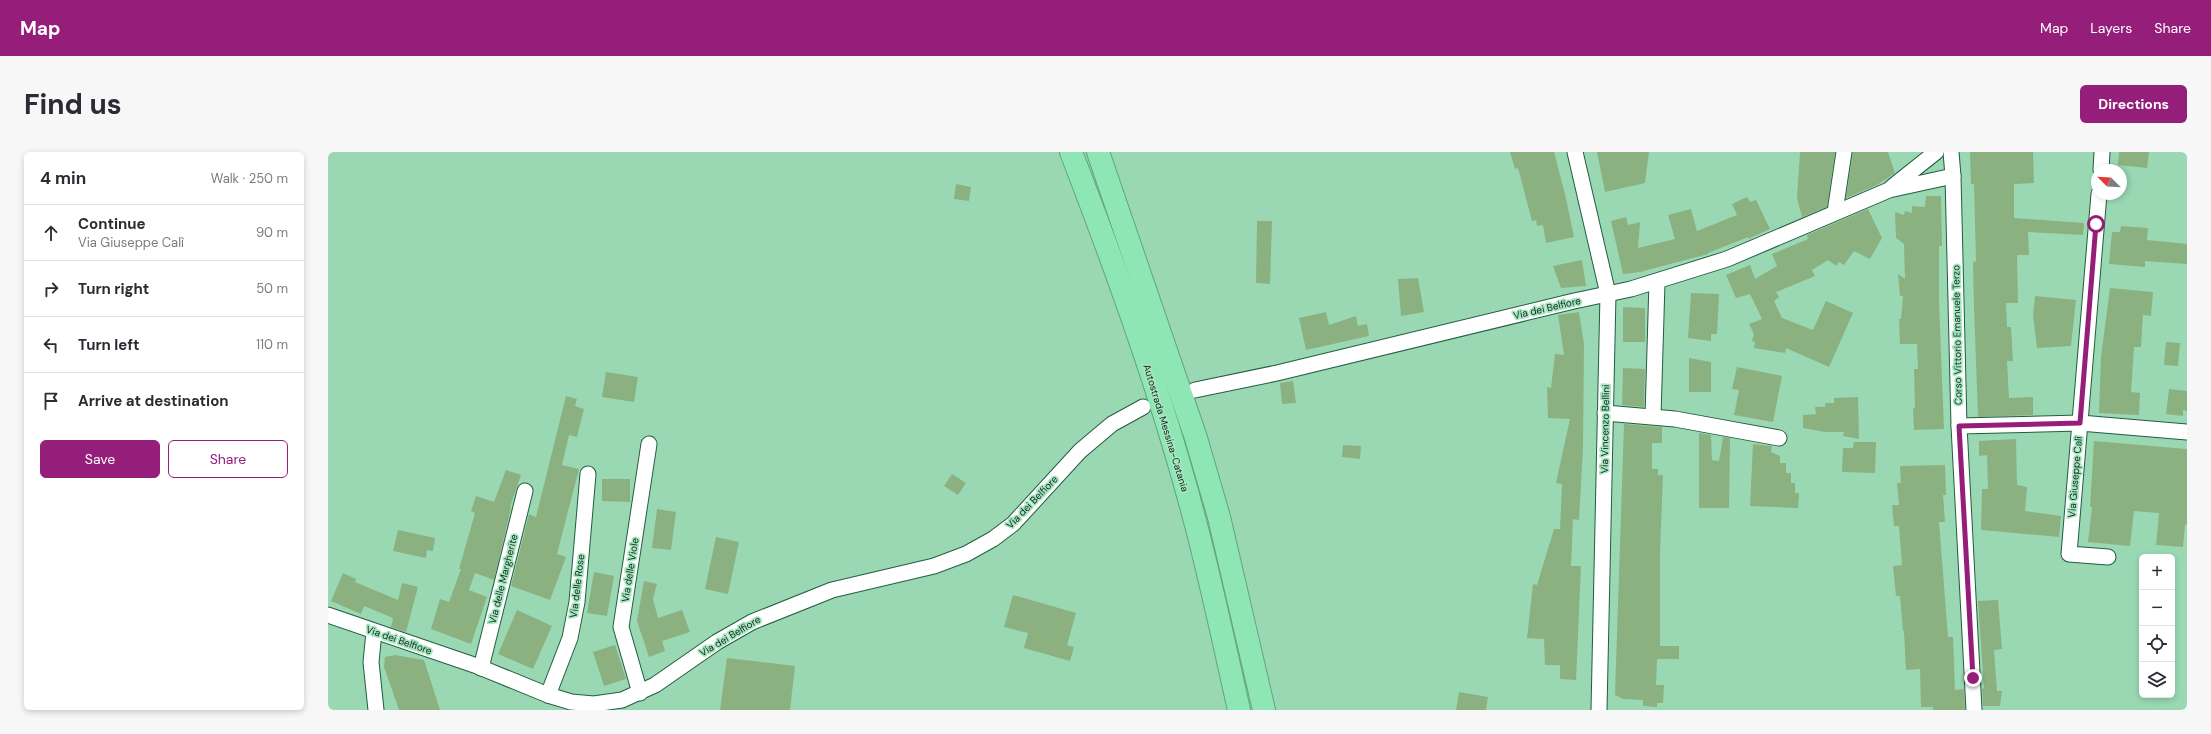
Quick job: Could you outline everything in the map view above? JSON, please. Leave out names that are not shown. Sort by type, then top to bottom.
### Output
[{"type":"highway","name":"Autostrada Messina-Catania","points":[[1071,152],[1113,266],[1172,444],[1196,524],[1239,710]]},
{"type":"highway","points":[[1098,152],[1196,438],[1219,517],[1264,710]]},
{"type":"street","name":"Via Vincenzo Bellini","points":[[1575,152],[1608,294],[1599,710]]},
{"type":"street","points":[[1835,212],[1844,152]]},
{"type":"street","points":[[1888,190],[1936,152]]},
{"type":"street","name":"Corso Vittorio Emanuele Terzo","points":[[1951,152],[1954,176],[1959,426],[1974,710]]},
{"type":"street","points":[[2101,164],[2102,152]]},
{"type":"street","points":[[1888,190],[1954,176]]},
{"type":"street","name":"Via dei Belfiore","points":[[1195,390],[1278,373],[1657,282],[1728,259],[1888,190]]},
{"type":"street","name":"Via Giuseppe Calì","points":[[2099,200],[2069,554],[2108,557]]},
{"type":"street","points":[[1653,416],[1657,282]]},
{"type":"street","name":"Via dei Belfiore","points":[[328,615],[481,668],[548,695],[571,702],[596,707],[622,700],[640,693],[717,642],[752,622],[832,590],[934,566],[966,554],[993,539],[1013,524],[1080,451],[1112,424],[1143,407]]},
{"type":"street","points":[[1605,413],[1653,416],[1779,438]]},
{"type":"street","points":[[1959,426],[2080,423],[2187,432]]},
{"type":"street","name":"Via delle Viole","points":[[640,693],[621,627],[649,444]]},
{"type":"street","name":"Via delle Rose","points":[[548,695],[570,638],[577,602],[588,474]]},
{"type":"street","name":"Via delle Margherite","points":[[481,668],[525,491]]},
{"type":"street","points":[[374,632],[371,662],[376,710]]},
{"type":"building","points":[[1510,152],[1554,152],[1574,237],[1546,243],[1543,225],[1537,226],[1536,220],[1532,221],[1518,168],[1515,169]]},
{"type":"building","points":[[1597,152],[1649,152],[1645,183],[1605,192]]},
{"type":"building","points":[[1800,152],[1835,152],[1827,207],[1802,217],[1797,198]]},
{"type":"building","points":[[1853,152],[1888,152],[1895,173],[1877,185],[1846,198]]},
{"type":"building","points":[[1970,152],[2033,152],[2034,183],[2014,184],[2014,218],[2084,223],[2083,235],[2028,232],[2029,255],[2017,255],[2018,303],[2006,303],[2007,327],[2011,327],[2013,361],[2007,361],[2009,398],[2033,397],[2033,415],[1978,417],[1973,262],[1976,261],[1974,184],[1971,184]]},
{"type":"building","points":[[2119,152],[2149,152],[2147,168],[2127,166],[2127,164],[2118,164]]},
{"type":"building","points":[[956,184],[971,187],[969,201],[954,199]]},
{"type":"building","points":[[1926,196],[1941,196],[1942,246],[1939,246],[1939,302],[1944,429],[1914,430],[1914,369],[1918,369],[1917,344],[1900,344],[1899,319],[1901,319],[1903,296],[1900,296],[1898,274],[1905,279],[1904,244],[1896,238],[1895,212],[1904,215],[1905,211],[1912,213],[1912,206],[1925,207]]},
{"type":"building","points":[[1747,197],[1750,202],[1756,200],[1770,229],[1708,254],[1640,272],[1623,274],[1611,221],[1626,217],[1628,225],[1640,222],[1638,248],[1675,239],[1668,215],[1691,209],[1697,231],[1737,215],[1732,204]]},
{"type":"building","points":[[1868,209],[1882,238],[1870,259],[1854,251],[1844,265],[1839,262],[1836,266],[1828,260],[1812,270],[1815,276],[1776,292],[1779,297],[1774,301],[1782,318],[1813,330],[1826,301],[1853,313],[1829,367],[1786,348],[1785,353],[1754,348],[1755,342],[1752,341],[1754,334],[1749,324],[1762,319],[1750,294],[1736,298],[1726,275],[1750,265],[1755,279],[1777,266],[1772,254],[1808,239],[1807,235]]},
{"type":"building","points":[[1257,221],[1272,221],[1270,284],[1256,283]]},
{"type":"building","points":[[2121,226],[2148,228],[2147,240],[2187,244],[2187,264],[2145,261],[2145,267],[2109,264],[2112,232],[2120,232]]},
{"type":"building","points":[[1582,260],[1586,286],[1561,288],[1553,266]]},
{"type":"building","points":[[1418,278],[1424,312],[1401,316],[1398,279]]},
{"type":"building","points":[[2110,288],[2153,292],[2151,316],[2143,315],[2141,347],[2134,347],[2131,392],[2140,393],[2139,415],[2099,413],[2101,357]]},
{"type":"building","points":[[1691,293],[1719,294],[1717,334],[1711,334],[1711,341],[1688,338]]},
{"type":"building","points":[[2035,296],[2076,300],[2071,346],[2037,348],[2033,315]]},
{"type":"building","points":[[1623,307],[1645,308],[1645,342],[1623,342]]},
{"type":"building","points":[[1326,312],[1329,325],[1356,316],[1358,326],[1367,324],[1369,336],[1306,350],[1299,318]]},
{"type":"building","points":[[1579,312],[1584,344],[1583,449],[1579,520],[1573,519],[1571,566],[1581,566],[1576,680],[1560,679],[1560,665],[1545,665],[1544,639],[1527,638],[1533,584],[1537,585],[1554,529],[1560,529],[1562,484],[1556,483],[1570,419],[1548,418],[1547,387],[1551,388],[1555,354],[1564,355],[1558,315]]},
{"type":"building","points":[[2166,342],[2180,343],[2178,366],[2164,365]]},
{"type":"building","points":[[1689,358],[1711,362],[1711,392],[1689,392]]},
{"type":"building","points":[[1737,367],[1782,376],[1773,422],[1734,415],[1739,390],[1732,389]]},
{"type":"building","points":[[1623,368],[1645,369],[1644,407],[1622,405]]},
{"type":"building","points":[[606,372],[638,377],[634,402],[602,397]]},
{"type":"building","points":[[1293,381],[1296,403],[1282,404],[1280,383]]},
{"type":"building","points":[[2169,389],[2187,391],[2187,411],[2183,410],[2183,416],[2166,414]]},
{"type":"building","points":[[566,396],[577,399],[575,406],[584,409],[577,437],[569,435],[562,465],[579,469],[557,554],[566,557],[550,600],[511,586],[529,514],[536,517]]},
{"type":"building","points":[[1858,397],[1859,439],[1843,436],[1844,432],[1825,432],[1803,428],[1803,415],[1816,414],[1815,407],[1825,407],[1825,403],[1834,403],[1834,398]]},
{"type":"building","points":[[1624,424],[1662,427],[1662,443],[1652,443],[1652,469],[1658,469],[1658,475],[1663,475],[1660,553],[1660,646],[1679,646],[1679,659],[1657,659],[1656,685],[1664,685],[1663,703],[1657,703],[1657,707],[1643,706],[1643,700],[1623,699],[1615,695]]},
{"type":"building","points":[[1699,433],[1711,435],[1712,460],[1719,461],[1723,437],[1730,438],[1729,508],[1699,508]]},
{"type":"building","points":[[2016,439],[2017,485],[2027,487],[2025,511],[2061,516],[2059,537],[1981,530],[1982,489],[1988,489],[1987,455],[1979,456],[1979,441]]},
{"type":"building","points":[[2094,441],[2187,449],[2187,525],[2185,524],[2183,547],[2156,545],[2159,513],[2134,511],[2130,546],[2088,542],[2092,507],[2090,507]]},
{"type":"building","points":[[1854,442],[1876,442],[1875,473],[1842,472],[1843,448],[1853,448]]},
{"type":"building","points":[[1753,444],[1772,446],[1771,452],[1780,456],[1780,463],[1786,463],[1786,473],[1791,473],[1791,483],[1795,483],[1795,493],[1799,493],[1798,508],[1750,506]]},
{"type":"building","points":[[1343,445],[1361,446],[1360,459],[1342,457]]},
{"type":"building","points":[[1945,465],[1946,495],[1943,495],[1945,522],[1939,522],[1948,637],[1953,637],[1955,690],[1964,689],[1965,710],[1933,710],[1933,707],[1921,707],[1920,669],[1906,670],[1900,596],[1896,596],[1893,566],[1902,565],[1899,526],[1894,526],[1892,505],[1899,505],[1897,483],[1901,483],[1900,466]]},
{"type":"building","points":[[506,470],[521,475],[510,507],[494,580],[475,573],[469,590],[487,597],[471,644],[431,629],[440,599],[449,602],[461,569],[459,569],[475,513],[471,511],[476,496],[494,502]]},
{"type":"building","points":[[952,474],[966,483],[958,495],[944,486]]},
{"type":"building","points":[[602,479],[630,479],[630,502],[602,501]]},
{"type":"building","points":[[657,509],[676,512],[671,550],[652,548]]},
{"type":"building","points":[[398,530],[435,538],[433,551],[427,550],[426,558],[393,551]]},
{"type":"building","points":[[716,537],[739,542],[728,594],[705,589]]},
{"type":"building","points":[[594,572],[614,576],[607,616],[587,613]]},
{"type":"building","points":[[343,573],[356,579],[355,582],[398,600],[402,583],[418,587],[406,632],[391,627],[393,618],[364,606],[361,614],[331,601]]},
{"type":"building","points":[[644,581],[657,584],[653,599],[658,618],[682,610],[690,632],[662,641],[665,651],[649,657],[637,621]]},
{"type":"building","points":[[1013,595],[1076,613],[1067,645],[1074,647],[1070,661],[1024,648],[1028,633],[1004,627]]},
{"type":"building","points":[[1998,600],[2002,649],[1994,650],[1997,691],[2002,691],[2000,706],[1983,706],[1982,689],[1984,688],[1978,601]]},
{"type":"building","points":[[517,610],[552,626],[533,669],[498,654]]},
{"type":"building","points":[[615,645],[626,679],[604,686],[593,652]]},
{"type":"building","points":[[395,655],[424,660],[440,710],[399,710],[384,667],[385,657]]},
{"type":"building","points":[[727,658],[795,666],[790,710],[720,710]]},
{"type":"building","points":[[1459,692],[1488,697],[1486,710],[1456,710]]},
{"type":"route","points":[[1973,678],[1959,426],[2080,423],[2096,224]]}]
